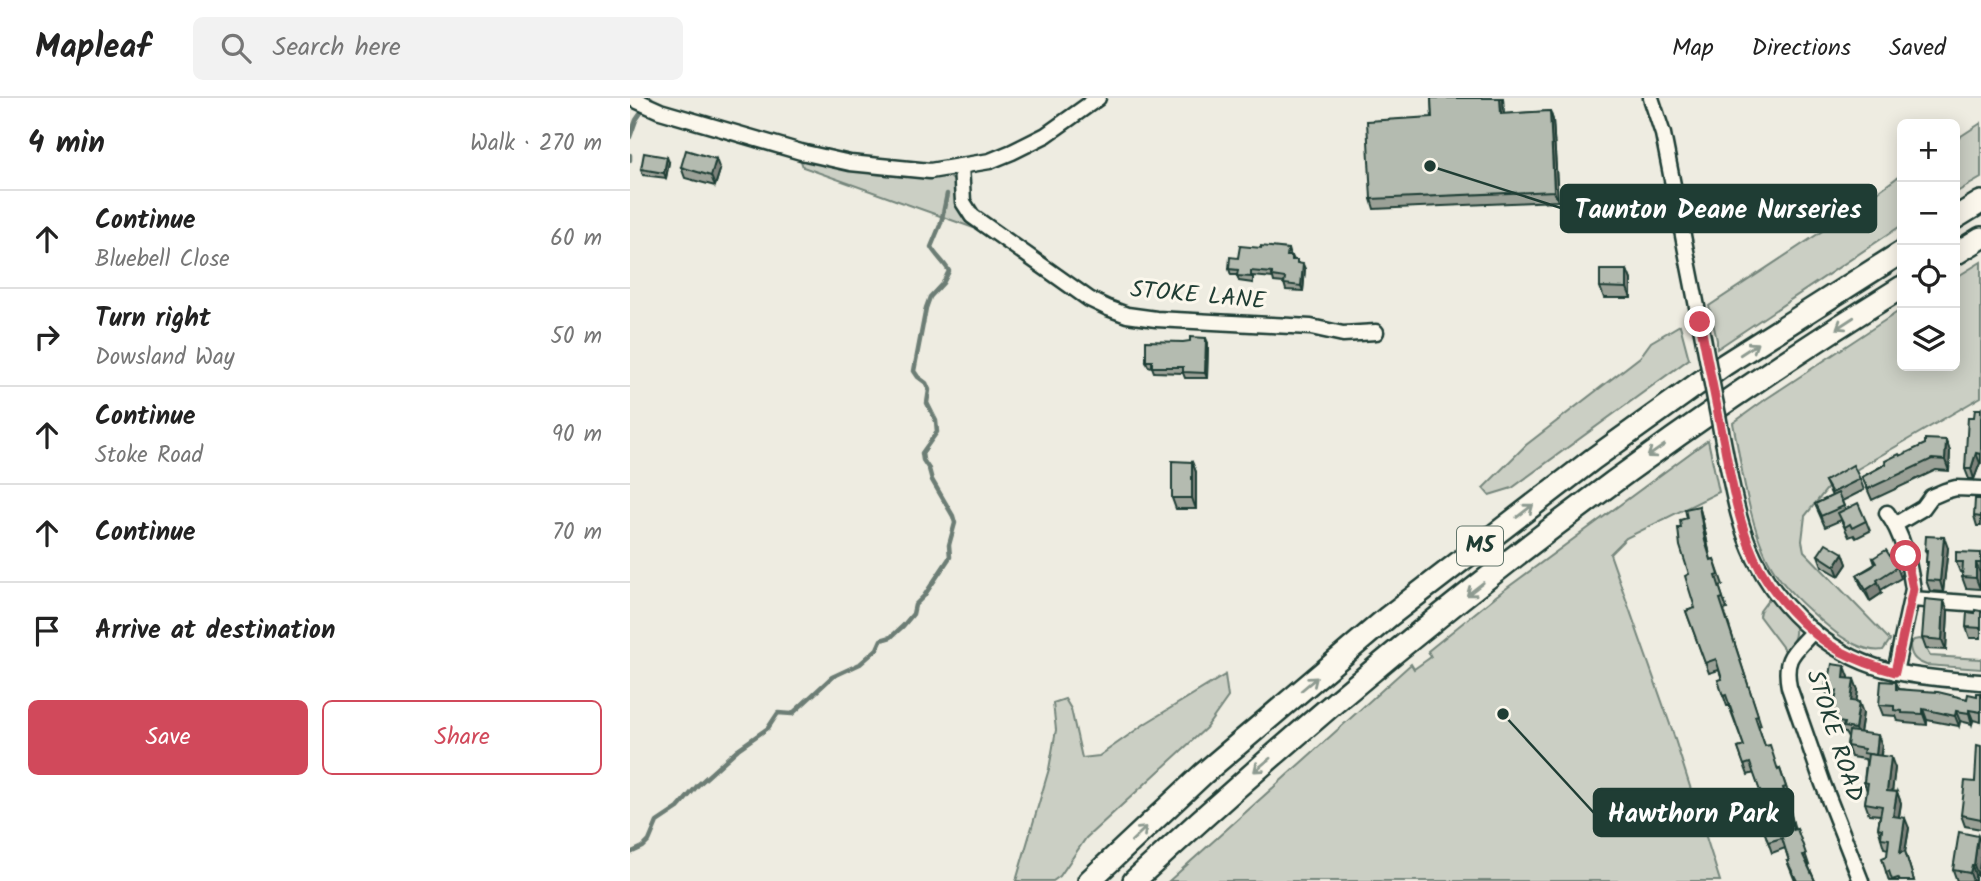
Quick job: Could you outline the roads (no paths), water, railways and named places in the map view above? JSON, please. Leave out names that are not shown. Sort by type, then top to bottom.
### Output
[{"type":"highway","points":[[1960,215],[1981,202]]},
{"type":"highway","points":[[1960,251],[1981,238]]},
{"type":"highway","name":"M5","points":[[1089,881],[1203,774],[1431,583],[1593,458],[1702,381],[1897,254]]},
{"type":"highway","name":"M5","points":[[1134,881],[1227,795],[1408,642],[1612,481],[1738,393],[1897,290]]},
{"type":"street","points":[[635,100],[660,111],[800,152],[850,163],[930,171],[990,161],[1012,152],[1046,135],[1098,98]]},
{"type":"street","points":[[1651,98],[1663,134],[1728,467],[1739,515],[1755,559],[1772,589],[1794,615],[1839,650],[1873,666],[1895,672],[1981,682]]},
{"type":"street","name":"STOKE LANE","points":[[961,166],[963,202],[972,216],[1089,299],[1108,308],[1127,315],[1156,319],[1311,327],[1343,334],[1376,332]]},
{"type":"street","points":[[1895,672],[1913,589],[1911,575],[1891,519],[1923,508],[1931,498],[1945,491],[1956,488],[1981,489]]},
{"type":"street","points":[[1912,598],[1981,604]]},
{"type":"street","name":"STOKE ROAD","points":[[1813,631],[1791,656],[1787,666],[1789,687],[1861,881]]},
{"type":"waterway","points":[[630,137],[636,120],[651,98]]},
{"type":"waterway","points":[[630,155],[630,160]]},
{"type":"waterway","points":[[630,853],[643,847],[649,841],[657,822],[678,808],[698,785],[738,749],[768,728],[778,713],[792,714],[832,677],[860,664],[877,649],[881,640],[891,637],[903,626],[950,557],[949,545],[955,523],[932,480],[922,453],[937,432],[936,421],[927,403],[929,390],[926,383],[914,371],[926,308],[930,297],[943,283],[949,271],[931,247],[941,223],[947,194]]},
{"type":"place","name":"Taunton Deane Nurseries","points":[[1430,166]]},
{"type":"place","name":"Hawthorn Park","points":[[1503,714]]}]
